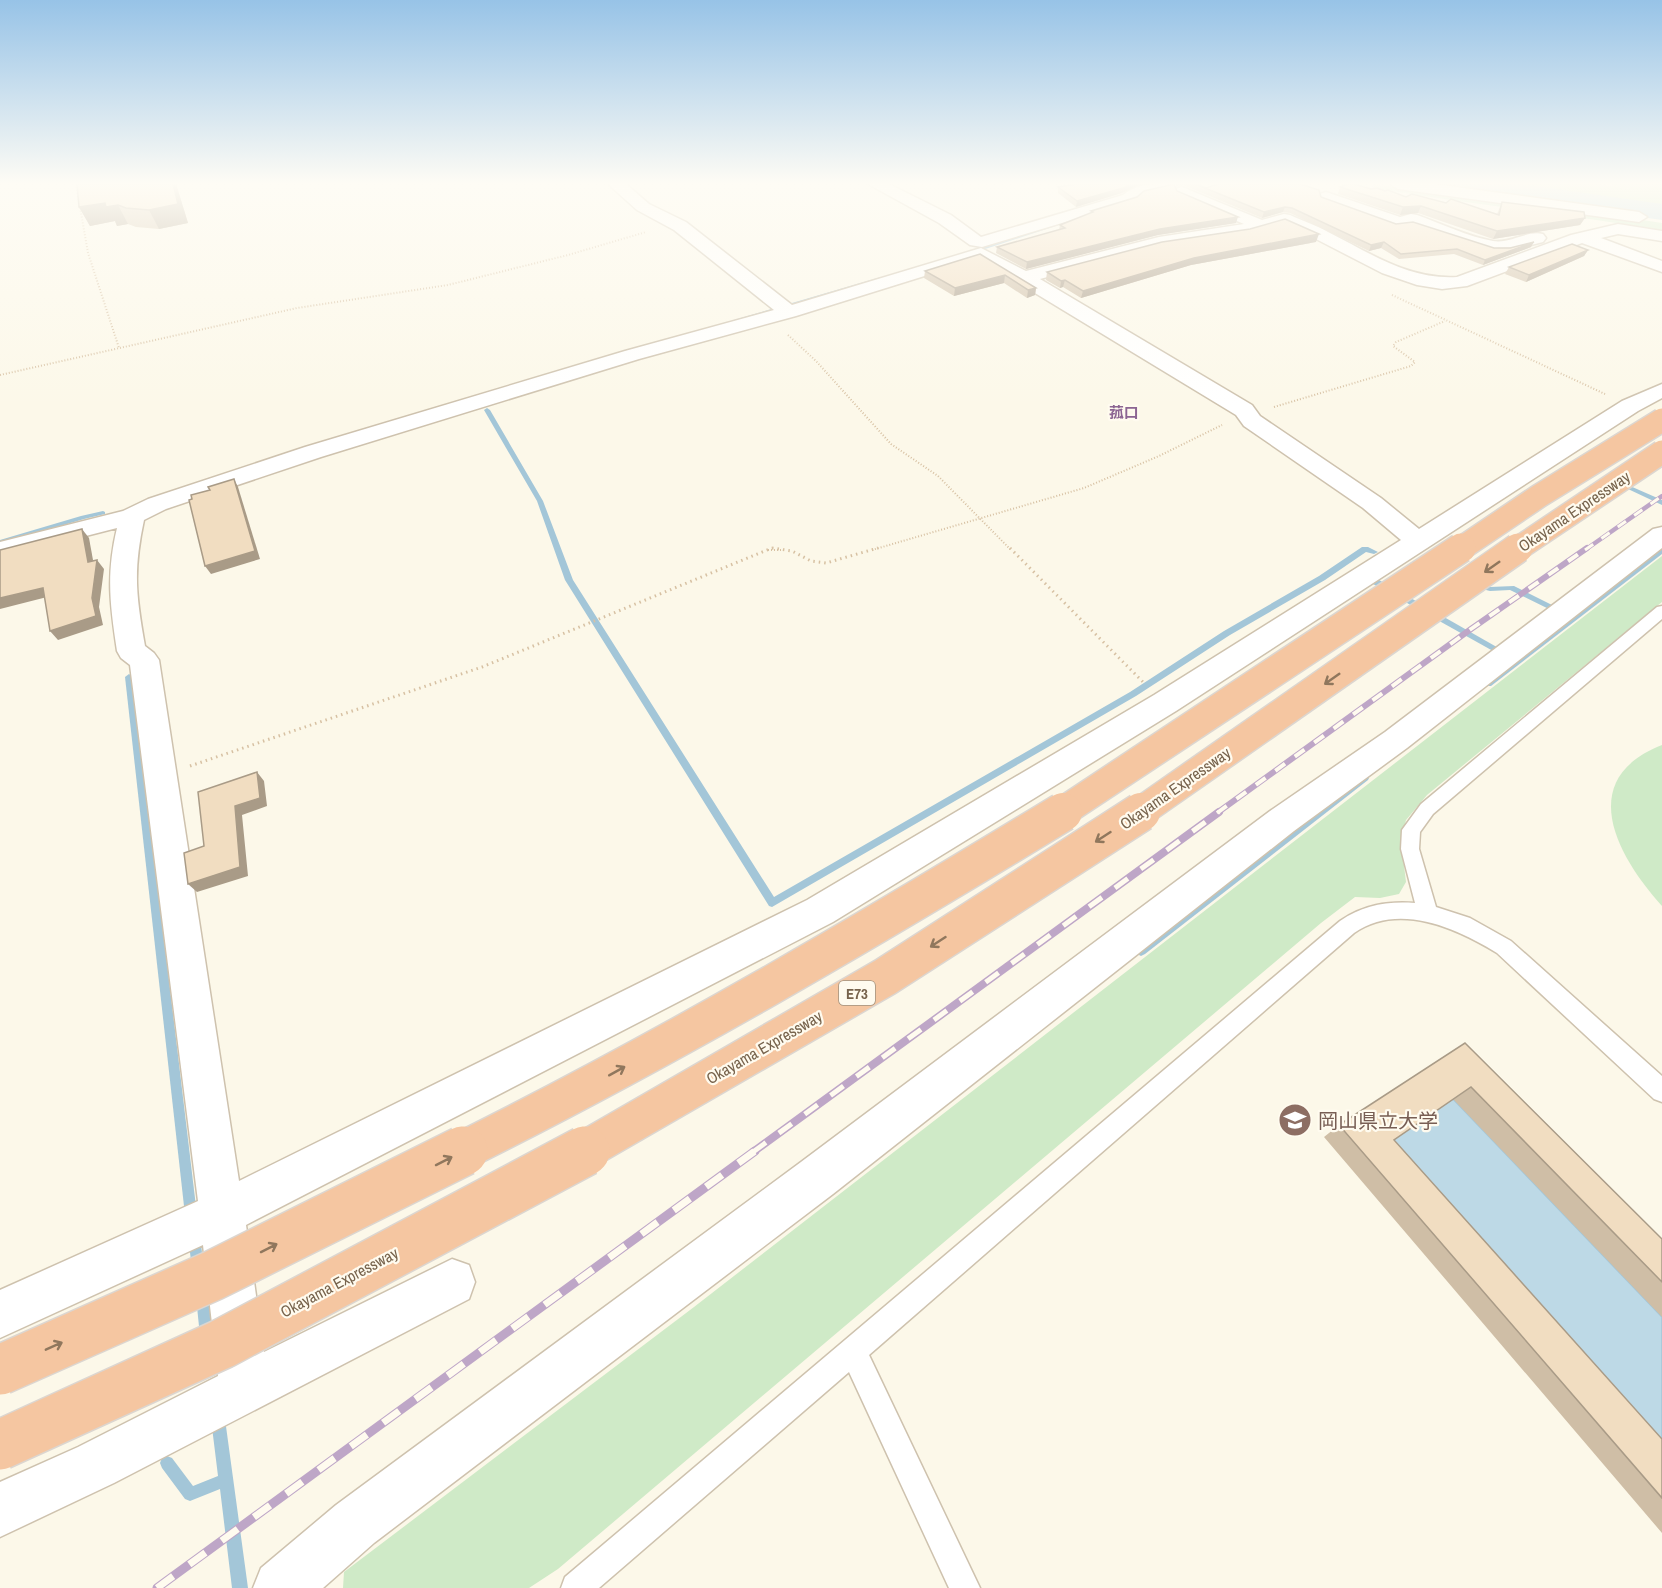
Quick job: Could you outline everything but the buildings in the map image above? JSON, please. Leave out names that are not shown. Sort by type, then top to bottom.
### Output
[{"type":"highway","name":"Okayama Expressway","points":[[0,1370],[212,1276],[547,1109],[854,939],[1086,798],[1529,502],[1662,420]]},
{"type":"highway","name":"Okayama Expressway","points":[[0,1445],[222,1344],[583,1152],[885,976],[1121,826],[1571,511],[1662,452]]},
{"type":"street","points":[[720,258],[780,311]]},
{"type":"street","points":[[0,550],[132,516],[157,504],[313,452],[950,258]]},
{"type":"street","points":[[1000,258],[1024,278],[1233,404],[1252,421],[1372,503],[1418,541]]},
{"type":"street","points":[[1024,278],[1099,258]]},
{"type":"street","points":[[1367,258],[1419,280],[1449,284],[1525,258]]},
{"type":"street","points":[[1639,258],[1662,267]]},
{"type":"street","points":[[0,1314],[216,1217],[820,910],[1165,703],[1630,406],[1662,390]]},
{"type":"street","points":[[132,516],[123,556],[122,595],[131,651],[144,660],[162,776],[238,1393]]},
{"type":"street","points":[[302,1581],[355,1524],[817,1178],[1282,821],[1396,740],[1662,535]]},
{"type":"street","points":[[0,1510],[96,1465],[452,1282]]},
{"type":"lane","points":[[1428,913],[1410,849],[1411,830],[1427,809],[1662,611]]},
{"type":"lane","points":[[576,1588],[1347,927],[1367,915],[1398,910],[1428,913],[1448,917],[1475,929],[1504,947],[1662,1091]]},
{"type":"lane","points":[[853,1351],[965,1588]]},
{"type":"path","points":[[90,258],[119,348]]},
{"type":"path","points":[[0,375],[297,308],[448,285],[556,258]]},
{"type":"path","points":[[1386,292],[1630,406]]},
{"type":"path","points":[[780,311],[789,335],[816,361],[891,444],[938,476],[1142,681]]},
{"type":"path","points":[[162,776],[482,666],[771,548],[792,551],[811,561],[826,562],[1084,488],[1247,415],[1411,366],[1414,362],[1393,346],[1396,342],[1445,321]]},
{"type":"green space","points":[[1662,556],[1662,602],[1427,795],[1406,820],[1401,841],[1406,882],[1399,894],[1380,898],[1355,897],[1321,923],[558,1569],[529,1588],[343,1588],[344,1572],[694,1307]]},
{"type":"green space","points":[[1662,745],[1662,906],[1630,864],[1619,842],[1612,819],[1612,797],[1619,777],[1635,760]]},
{"type":"water","points":[[1453,1099],[1662,1317],[1662,1463],[1377,1150]]},
{"type":"waterway","points":[[737,320],[883,278]]},
{"type":"waterway","points":[[487,410],[540,501],[569,580],[772,903],[1133,694],[1227,633],[1322,578],[1365,549],[1374,552]]},
{"type":"waterway","points":[[1630,488],[1662,503]]},
{"type":"waterway","points":[[0,542],[103,513]]},
{"type":"waterway","points":[[1488,684],[1662,550]]},
{"type":"waterway","points":[[1376,582],[1505,654]]},
{"type":"waterway","points":[[1477,585],[1490,589],[1511,588],[1560,611]]},
{"type":"waterway","points":[[129,677],[191,1215]]},
{"type":"waterway","points":[[1141,951],[1365,778]]},
{"type":"waterway","points":[[194,1237],[198,1268]]},
{"type":"waterway","points":[[202,1297],[207,1336]]},
{"type":"waterway","points":[[218,1419],[240,1588]]},
{"type":"waterway","points":[[167,1463],[190,1494],[225,1480]]},
{"type":"railway","points":[[1585,550],[1662,496]]},
{"type":"railway","points":[[1217,813],[1587,548]]},
{"type":"railway","points":[[753,1152],[1219,812]]},
{"type":"railway","points":[[157,1588],[755,1151]]},
{"type":"place","name":"岡山県立大学","points":[[1295,1120]]},
{"type":"district","name":"菰口","points":[[1124,412]]}]
